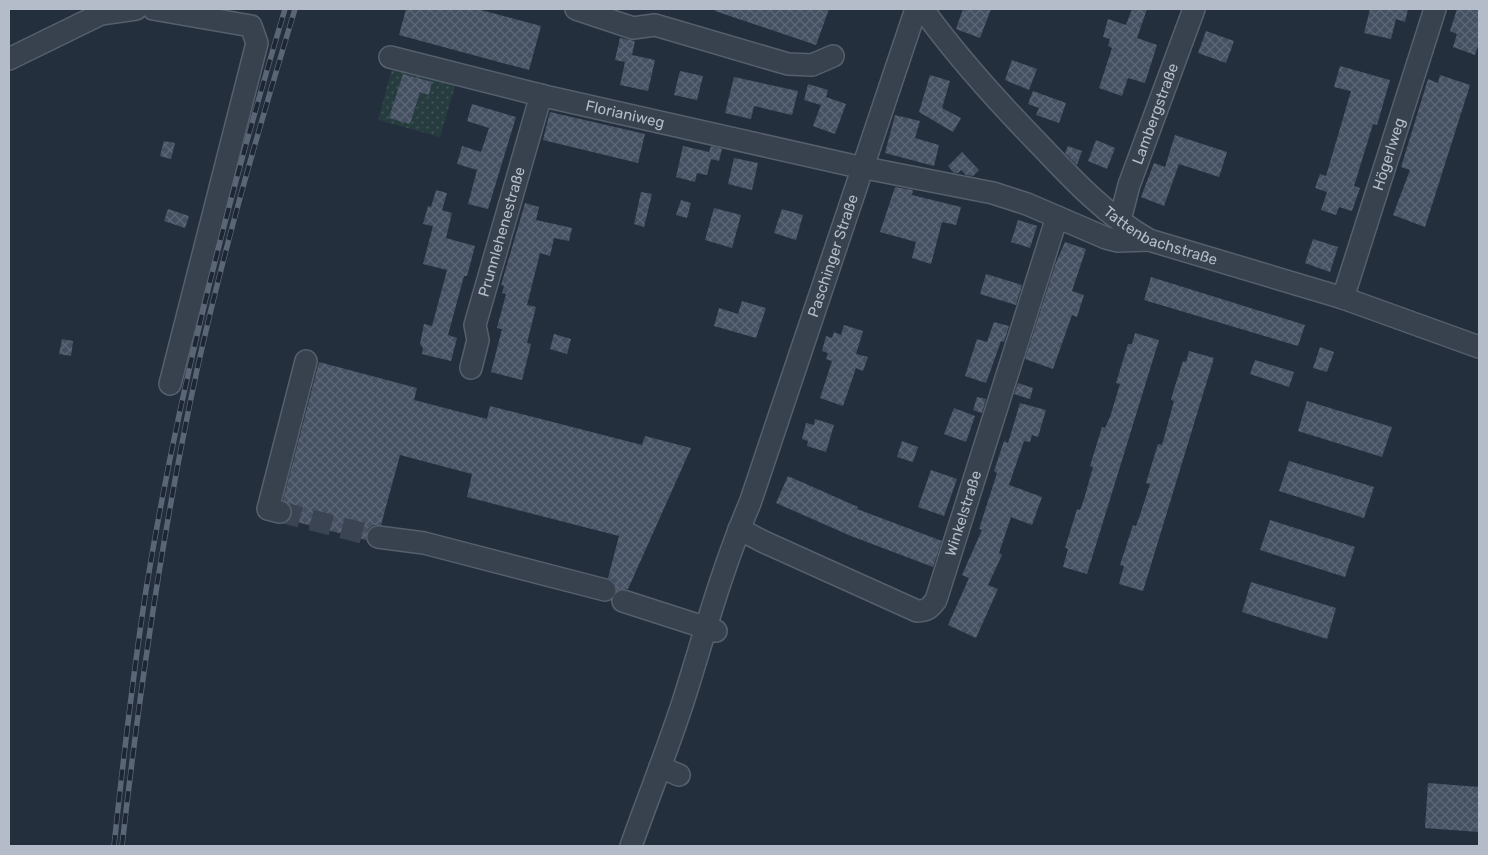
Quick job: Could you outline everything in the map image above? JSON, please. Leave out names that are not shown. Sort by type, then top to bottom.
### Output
[{"type":"street","points":[[9,59],[101,14],[136,9]]},
{"type":"street","points":[[153,9],[251,26],[256,43],[170,384]]},
{"type":"street","points":[[576,9],[633,28],[655,26],[788,64],[812,65],[833,56]]},
{"type":"street","name":"Tattenbachstraße","points":[[916,9],[927,15],[964,63],[1030,136],[1099,204],[1149,240],[1343,298],[1479,347]]},
{"type":"street","name":"Paschinger Straße","points":[[631,846],[669,771],[683,702],[710,629],[734,583],[750,503],[916,9]]},
{"type":"street","name":"Lambergstraße","points":[[1120,220],[1129,185],[1194,9]]},
{"type":"street","name":"Högerlweg","points":[[1343,298],[1435,9]]},
{"type":"street","name":"Florianiweg","points":[[390,57],[541,95],[862,168]]},
{"type":"street","name":"Prunnlehenestraße","points":[[471,368],[478,340],[475,325],[541,95]]},
{"type":"street","points":[[862,168],[993,194],[1118,242],[1149,240]]},
{"type":"street","name":"Winkelstraße","points":[[743,531],[917,611],[925,611],[931,608],[936,600],[1057,217]]},
{"type":"street","points":[[280,512],[268,509],[306,361]]},
{"type":"street","points":[[378,537],[424,543],[614,595],[710,629]]},
{"type":"green space","points":[[393,65],[456,83],[440,137],[378,120]]},
{"type":"building","points":[[406,9],[477,9],[541,26],[529,70],[399,35]]},
{"type":"building","points":[[715,9],[829,9],[816,45],[715,11]]},
{"type":"building","points":[[963,9],[991,9],[980,38],[956,29]]},
{"type":"building","points":[[1132,9],[1147,9],[1137,38],[1157,45],[1145,83],[1128,78],[1122,96],[1099,88],[1112,48],[1108,46],[1110,39],[1103,37],[1108,19],[1126,25]]},
{"type":"building","points":[[1370,9],[1408,9],[1405,22],[1396,19],[1391,39],[1364,33]]},
{"type":"building","points":[[1457,9],[1479,9],[1479,43],[1475,55],[1453,47],[1457,34],[1450,31]]},
{"type":"building","points":[[1206,31],[1234,41],[1226,63],[1198,53]]},
{"type":"building","points":[[620,38],[635,41],[632,55],[655,60],[648,91],[620,85],[625,62],[615,60]]},
{"type":"building","points":[[1012,60],[1037,69],[1029,90],[1005,80]]},
{"type":"building","points":[[1340,66],[1390,80],[1377,125],[1373,124],[1354,186],[1360,188],[1352,211],[1339,207],[1336,215],[1321,210],[1327,192],[1315,188],[1320,174],[1326,176],[1351,91],[1334,87]]},
{"type":"building","points":[[680,71],[703,76],[697,100],[674,95]]},
{"type":"building","points":[[403,74],[432,82],[429,95],[420,92],[410,124],[389,118]]},
{"type":"building","points":[[930,75],[950,81],[942,108],[961,118],[953,132],[919,112]]},
{"type":"building","points":[[1440,75],[1470,85],[1425,227],[1393,215],[1410,170],[1401,167],[1428,79],[1438,83]]},
{"type":"building","points":[[734,77],[798,91],[792,115],[754,106],[751,119],[725,113]]},
{"type":"building","points":[[808,84],[828,90],[826,97],[846,104],[835,134],[813,126],[821,105],[804,100]]},
{"type":"building","points":[[1033,91],[1066,103],[1059,123],[1036,115],[1039,108],[1028,104]]},
{"type":"building","points":[[472,104],[516,117],[488,209],[468,204],[477,170],[457,164],[462,146],[481,152],[489,128],[467,121]]},
{"type":"building","points":[[550,112],[645,134],[638,163],[543,140]]},
{"type":"building","points":[[895,115],[920,121],[915,138],[939,145],[934,166],[885,153]]},
{"type":"building","points":[[1175,135],[1227,152],[1219,177],[1179,164],[1164,206],[1141,197],[1154,163],[1165,167]]},
{"type":"building","points":[[1096,140],[1115,148],[1107,169],[1088,161]]},
{"type":"building","points":[[164,141],[175,143],[171,159],[160,156]]},
{"type":"building","points":[[683,146],[709,152],[711,146],[722,149],[719,161],[711,159],[707,175],[697,173],[695,182],[676,177]]},
{"type":"building","points":[[1068,146],[1082,151],[1077,165],[1065,153]]},
{"type":"building","points":[[962,152],[979,170],[973,176],[966,175],[961,170],[958,173],[954,173],[948,166]]},
{"type":"building","points":[[734,158],[758,163],[752,190],[728,184]]},
{"type":"building","points":[[895,187],[913,190],[912,195],[961,207],[956,225],[942,222],[931,264],[912,258],[916,242],[880,232]]},
{"type":"building","points":[[436,190],[447,193],[442,210],[452,213],[446,238],[475,246],[467,276],[464,276],[448,335],[457,338],[451,361],[422,354],[423,348],[420,344],[424,324],[432,326],[447,270],[423,264],[433,226],[423,224],[428,206],[431,207]]},
{"type":"building","points":[[641,192],[652,194],[644,227],[634,224]]},
{"type":"building","points":[[681,200],[691,203],[687,218],[676,215]]},
{"type":"building","points":[[525,203],[539,207],[536,220],[572,228],[569,241],[554,238],[550,256],[540,253],[527,305],[536,307],[527,343],[531,344],[522,380],[491,372],[502,329],[497,328],[506,294],[502,293],[504,286],[501,285]]},
{"type":"building","points":[[714,208],[741,215],[732,248],[705,240]]},
{"type":"building","points":[[168,209],[189,216],[185,228],[164,221]]},
{"type":"building","points":[[782,209],[803,215],[796,240],[774,233]]},
{"type":"building","points":[[1018,220],[1037,226],[1030,248],[1011,242]]},
{"type":"building","points":[[1313,239],[1338,247],[1330,272],[1305,263]]},
{"type":"building","points":[[1065,242],[1086,249],[1072,291],[1084,295],[1077,317],[1072,315],[1053,369],[1025,359],[1055,265]]},
{"type":"building","points":[[986,274],[1022,285],[1016,305],[980,294]]},
{"type":"building","points":[[1151,277],[1305,325],[1298,346],[1144,300]]},
{"type":"building","points":[[742,301],[766,308],[756,338],[714,326],[719,308],[738,314]]},
{"type":"building","points":[[994,322],[1009,326],[1004,342],[1001,341],[986,383],[965,376],[977,339],[987,342]]},
{"type":"building","points":[[844,325],[863,331],[856,354],[868,357],[863,371],[856,368],[843,406],[820,398],[832,361],[826,359],[828,353],[822,351],[826,336],[832,338],[834,332],[841,335]]},
{"type":"building","points":[[1135,333],[1159,340],[1087,574],[1063,567],[1068,549],[1065,548],[1077,509],[1080,510],[1084,499],[1093,467],[1090,466],[1102,427],[1105,428],[1110,417],[1120,384],[1116,383],[1128,344],[1132,344]]},
{"type":"building","points":[[554,334],[571,339],[567,354],[550,349]]},
{"type":"building","points":[[62,339],[73,341],[71,356],[59,354]]},
{"type":"building","points":[[1320,347],[1334,352],[1327,372],[1313,368]]},
{"type":"building","points":[[1189,351],[1214,358],[1143,591],[1119,584],[1124,566],[1120,565],[1133,525],[1136,526],[1150,484],[1146,483],[1158,444],[1162,445],[1174,401],[1171,400],[1174,389],[1183,361],[1186,362]]},
{"type":"building","points":[[1255,360],[1294,372],[1289,387],[1250,374]]},
{"type":"building","points":[[319,362],[417,388],[414,400],[487,419],[490,406],[642,445],[645,436],[691,448],[628,589],[617,590],[614,581],[608,578],[619,536],[467,497],[472,474],[400,455],[381,525],[374,525],[368,529],[366,540],[289,520],[292,508],[283,500]]},
{"type":"building","points":[[1018,383],[1033,388],[1030,399],[1014,394]]},
{"type":"building","points":[[977,397],[986,399],[982,413],[973,410]]},
{"type":"building","points":[[1307,401],[1392,427],[1382,457],[1298,431]]},
{"type":"building","points":[[1020,403],[1046,410],[1038,437],[1032,435],[1030,442],[1024,441],[1009,485],[1042,497],[1032,525],[1011,517],[999,553],[1002,555],[988,585],[998,589],[976,638],[948,625],[969,578],[962,575],[982,530],[979,529],[997,473],[994,471],[1004,441],[1008,443]]},
{"type":"building","points":[[954,408],[975,416],[966,442],[944,434]]},
{"type":"building","points":[[815,419],[834,425],[826,452],[807,446],[808,441],[802,439],[806,423],[814,425]]},
{"type":"building","points":[[902,441],[918,447],[913,462],[897,457]]},
{"type":"building","points":[[1289,461],[1374,487],[1364,518],[1279,491]]},
{"type":"building","points":[[931,470],[957,479],[944,516],[918,507]]},
{"type":"building","points":[[788,476],[858,507],[857,509],[942,541],[933,567],[851,536],[776,503]]},
{"type":"building","points":[[1270,520],[1355,547],[1345,577],[1260,550]]},
{"type":"building","points":[[1251,582],[1336,608],[1327,639],[1242,612]]},
{"type":"building","points":[[1428,783],[1479,787],[1479,832],[1425,828]]},
{"type":"tunnel","points":[[280,512],[378,537]]},
{"type":"railway","points":[[114,846],[141,622],[173,443],[224,225],[285,9]]},
{"type":"railway","points":[[122,846],[163,547],[197,370],[230,234],[295,9]]}]
